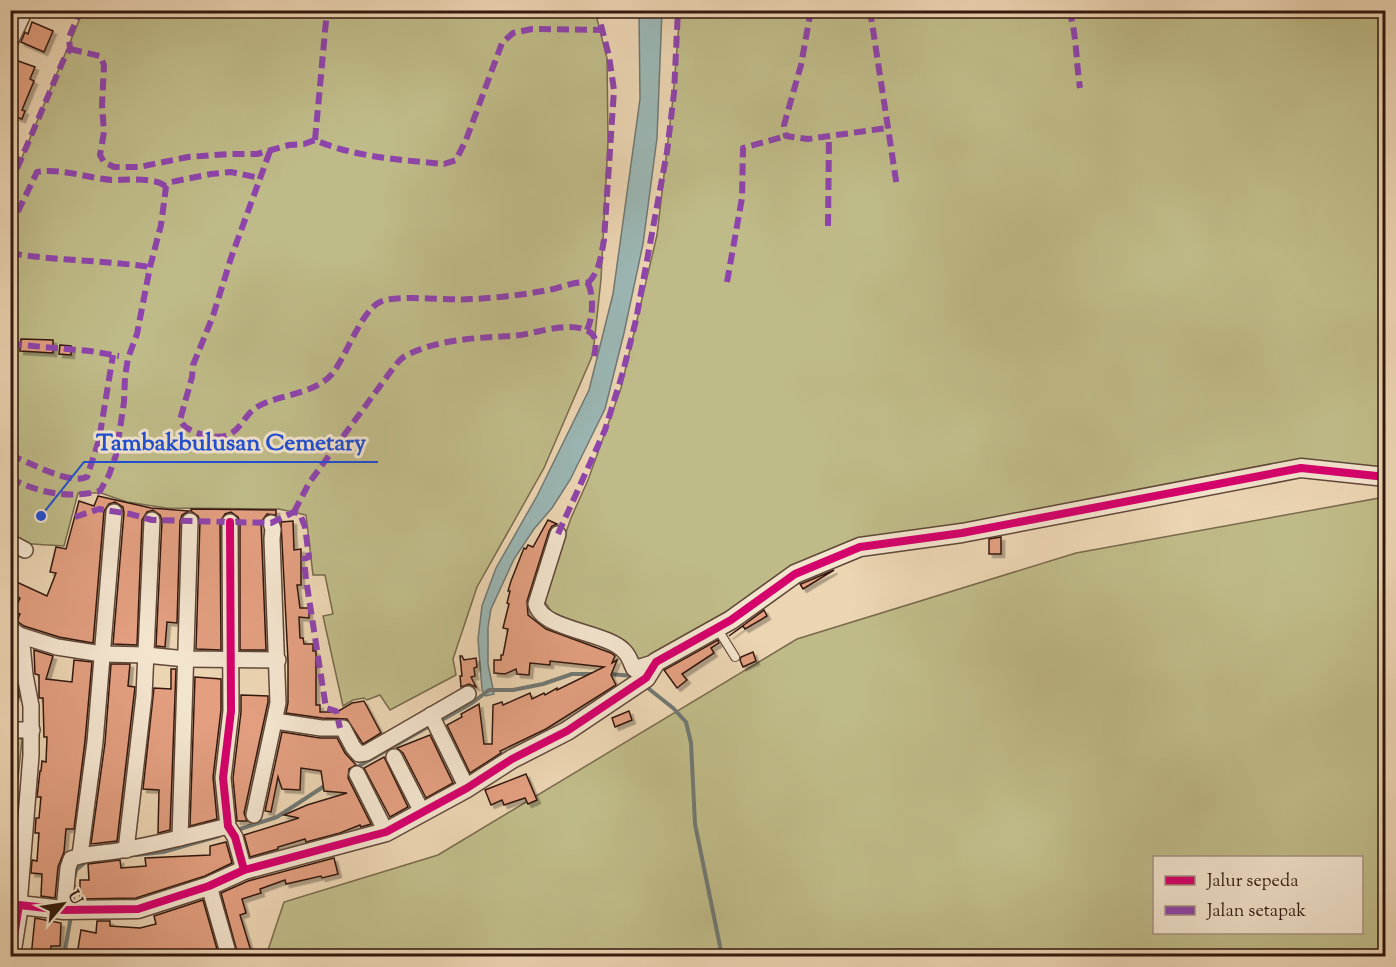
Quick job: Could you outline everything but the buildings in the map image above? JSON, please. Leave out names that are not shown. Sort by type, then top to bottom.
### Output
[{"type":"street","points":[[10,42],[25,10]]},
{"type":"street","points":[[558,534],[536,604],[540,613],[548,619],[605,640],[624,651],[633,669],[656,662],[717,628],[795,574],[860,547],[962,533],[1300,468],[1386,477]]},
{"type":"street","points":[[80,855],[95,742],[114,512]]},
{"type":"street","points":[[126,850],[146,655],[152,520]]},
{"type":"street","points":[[180,838],[190,521]]},
{"type":"street","points":[[230,522],[231,711],[223,777],[232,830],[244,870]]},
{"type":"street","points":[[254,815],[278,703],[271,523]]},
{"type":"street","points":[[10,542],[25,550]]},
{"type":"street","points":[[15,632],[57,647],[102,654],[186,659],[278,660]]},
{"type":"street","points":[[11,957],[19,905],[32,730],[31,706],[15,632]]},
{"type":"street","points":[[19,905],[72,910],[138,909],[209,886],[244,870],[386,832],[467,788],[512,759],[567,731],[640,682],[656,662]]},
{"type":"street","points":[[275,721],[321,728],[343,728],[359,754],[434,722],[468,694]]},
{"type":"street","points":[[434,722],[467,788]]},
{"type":"street","points":[[10,730],[32,730]]},
{"type":"street","points":[[394,757],[422,812]]},
{"type":"street","points":[[357,774],[386,832]]},
{"type":"street","points":[[72,910],[69,863],[71,859],[80,855],[126,850],[232,830]]},
{"type":"street","points":[[209,886],[229,957]]},
{"type":"lane","points":[[717,628],[735,657]]},
{"type":"shaded area","points":[[83,11],[595,11],[607,58],[608,142],[601,279],[593,354],[544,468],[477,587],[453,659],[456,675],[390,710],[380,695],[367,700],[364,698],[353,700],[343,706],[323,616],[333,614],[325,575],[313,575],[306,515],[279,509],[166,508],[127,502],[101,493],[78,493],[64,546],[30,544],[11,538],[11,184]]},
{"type":"shaded area","points":[[680,11],[1385,11],[1385,471],[1310,461],[907,536],[754,598],[637,664],[552,613],[545,602],[545,593],[621,388],[657,235],[673,98]]},
{"type":"shaded area","points":[[1385,497],[1385,956],[266,956],[284,902],[438,855],[797,639],[1076,553]]},
{"type":"shaded area","points":[[11,733],[15,733],[22,740],[11,844]]},
{"type":"water","points":[[639,11],[662,11],[657,138],[643,244],[624,333],[605,409],[570,480],[514,559],[491,609],[488,627],[488,664],[494,694],[486,696],[482,690],[478,639],[482,606],[496,568],[537,496],[589,390],[613,294],[640,99]]},
{"type":"waterway","points":[[440,721],[472,703],[489,690],[513,690],[543,684],[572,674],[592,674]]},
{"type":"waterway","points":[[609,674],[634,676],[636,679]]},
{"type":"waterway","points":[[644,685],[673,708],[686,722],[691,743],[695,824],[722,956]]},
{"type":"waterway","points":[[345,774],[433,724]]},
{"type":"waterway","points":[[234,831],[277,817],[326,785]]},
{"type":"waterway","points":[[136,855],[163,852],[219,836]]},
{"type":"waterway","points":[[74,878],[76,870],[87,861]]},
{"type":"waterway","points":[[72,905],[74,886]]},
{"type":"waterway","points":[[64,956],[71,916]]},
{"type":"marked path","points":[[10,185],[70,49],[69,37],[81,10]]},
{"type":"marked path","points":[[315,140],[327,10]]},
{"type":"marked path","points":[[588,283],[598,268],[604,240],[614,90],[609,56],[597,10]]},
{"type":"marked path","points":[[558,534],[605,430],[636,320],[667,152],[674,93],[678,10]]},
{"type":"marked path","points":[[811,10],[801,65],[784,125],[786,136],[808,139],[887,128]]},
{"type":"marked path","points":[[870,10],[897,187]]},
{"type":"marked path","points":[[1069,10],[1075,39],[1080,88]]},
{"type":"marked path","points":[[70,49],[100,56],[104,65],[102,105],[104,132],[100,155],[104,162],[114,167],[139,167],[188,157],[257,154],[315,140],[362,154],[444,164],[456,160],[466,140],[502,43],[513,33],[532,29],[602,30]]},
{"type":"marked path","points":[[727,282],[742,198],[743,148],[786,136]]},
{"type":"marked path","points":[[828,226],[829,136]]},
{"type":"marked path","points":[[270,151],[231,258],[213,316],[193,365],[180,420],[183,425],[194,432],[216,437],[228,435],[236,430],[257,407],[325,381],[337,366],[366,315],[380,302],[398,298],[500,297],[588,283]]},
{"type":"marked path","points":[[10,228],[37,172],[65,172],[112,180],[149,180],[166,187]]},
{"type":"marked path","points":[[10,478],[54,493],[77,494],[100,491],[116,455],[128,358],[137,334],[161,225],[166,187],[171,182],[231,172],[260,178]]},
{"type":"marked path","points":[[10,253],[150,267]]},
{"type":"marked path","points":[[587,330],[592,306],[588,283]]},
{"type":"marked path","points":[[294,512],[309,483],[391,371],[407,355],[445,342],[520,335],[570,327],[591,333],[596,345],[594,356]]},
{"type":"marked path","points":[[10,344],[119,356]]},
{"type":"marked path","points":[[10,455],[49,472],[70,478],[87,477],[99,440],[113,355]]},
{"type":"marked path","points":[[75,517],[99,509],[152,520],[271,523],[294,512],[300,514],[305,527],[309,557],[304,559],[306,579],[326,708],[336,711],[340,728]]},
{"type":"cycle path","points":[[11,956],[19,905],[64,910],[138,909],[209,886],[244,870],[386,832],[467,788],[512,759],[567,731],[646,678],[656,662],[731,620],[795,574],[860,547],[962,533],[1301,468],[1386,477]]},
{"type":"cycle path","points":[[230,522],[231,711],[223,778],[228,826],[235,837],[244,870]]},
{"type":"place","name":"Tambakbulusan Cemetary","points":[[41,516]]}]
